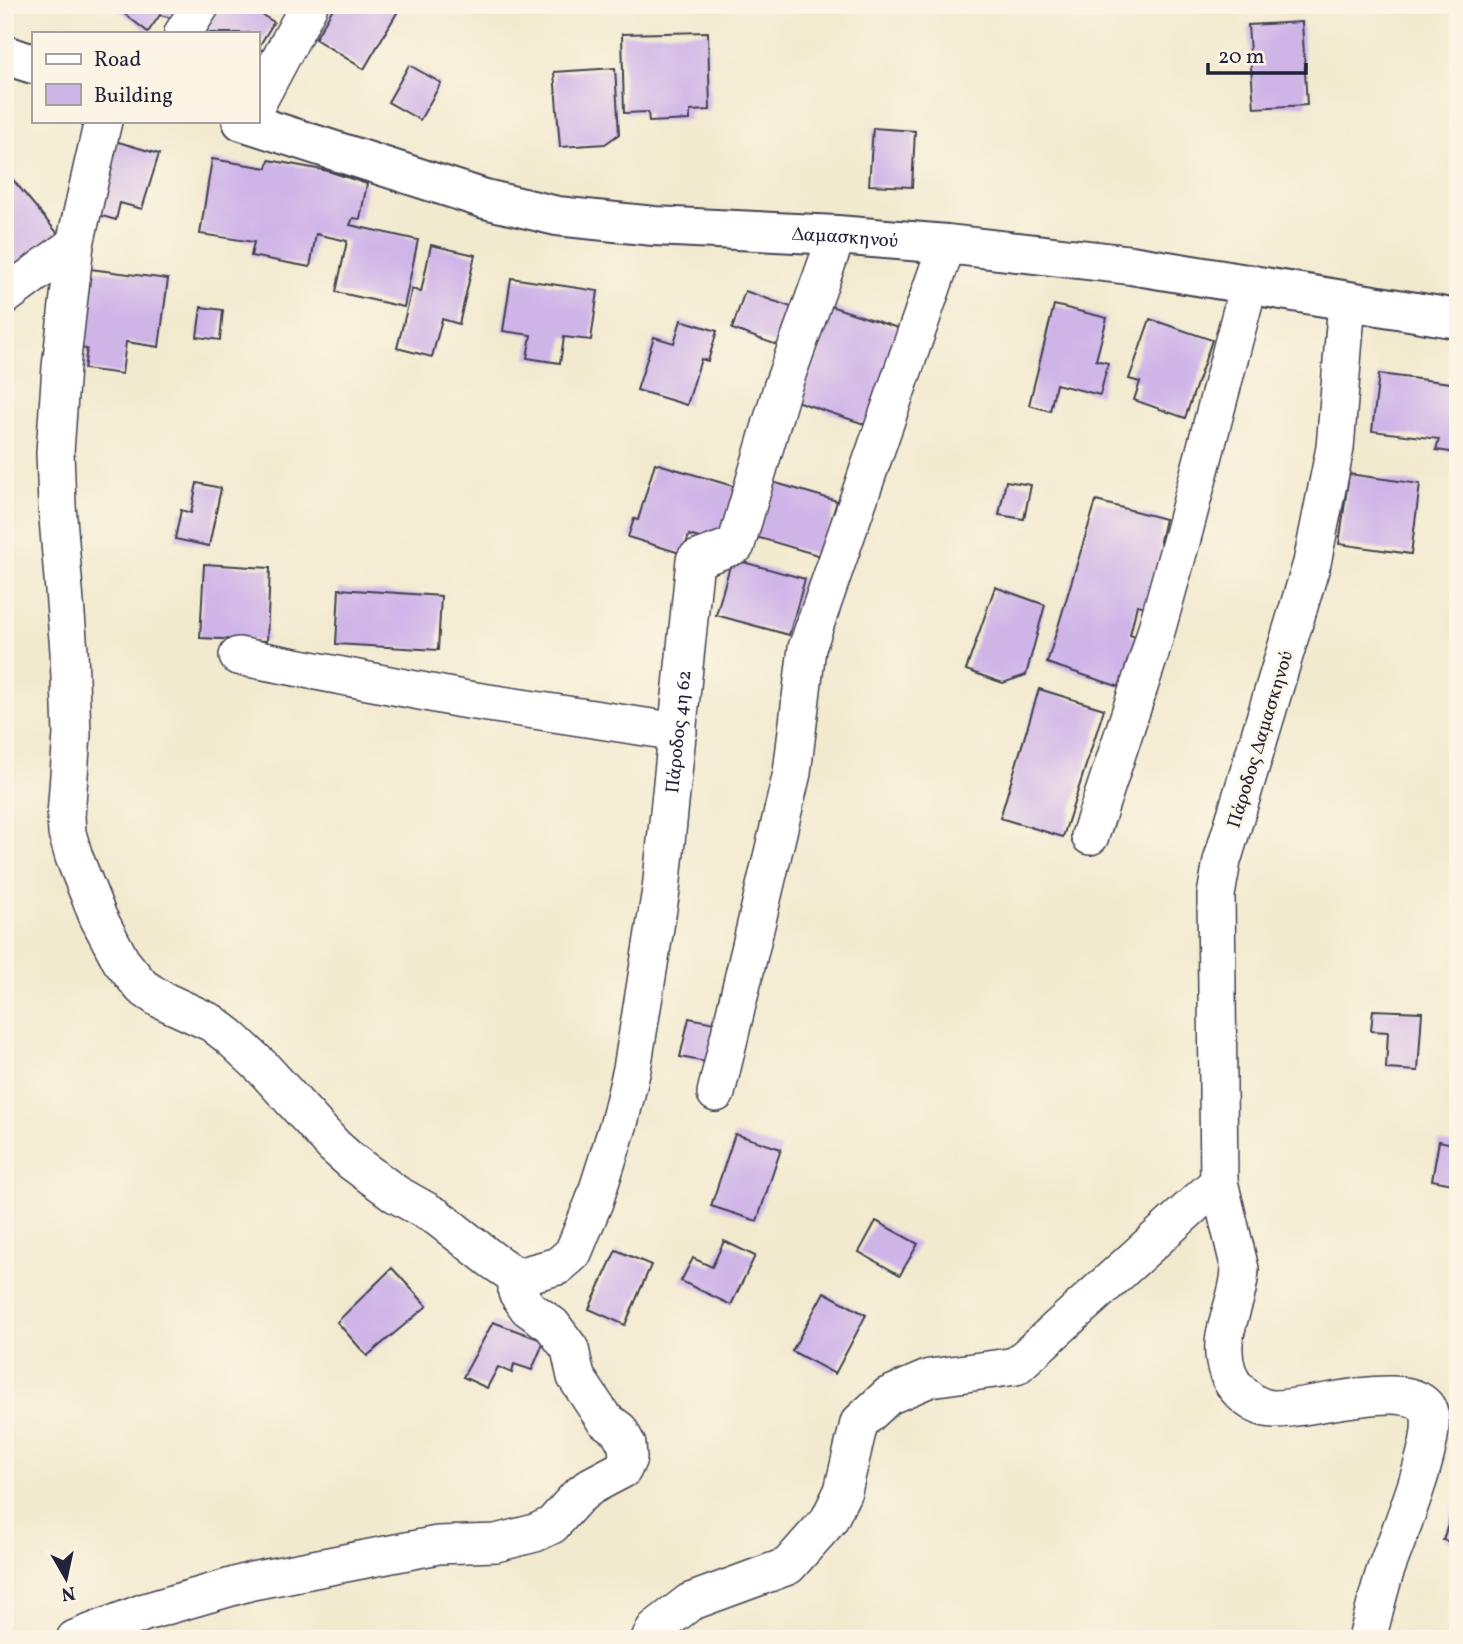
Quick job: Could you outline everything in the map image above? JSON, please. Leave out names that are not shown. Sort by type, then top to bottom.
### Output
[{"type":"main road","points":[[5,55],[32,64]]},
{"type":"main road","name":"Δαμασκηνού","points":[[259,121],[485,200],[557,216],[654,226],[837,235],[947,244],[1131,265],[1458,319]]},
{"type":"street","points":[[184,32],[201,5]]},
{"type":"street","points":[[259,98],[309,5]]},
{"type":"street","points":[[75,1639],[157,1608],[253,1581],[439,1545],[496,1543],[535,1533],[552,1525],[577,1497],[591,1486],[622,1469],[628,1458],[627,1445],[619,1430],[604,1419],[576,1377],[570,1349],[552,1325],[528,1308],[517,1292],[517,1277],[437,1217],[396,1194],[351,1161],[334,1146],[295,1100],[212,1023],[160,999],[142,987],[121,961],[98,918],[74,857],[67,833],[66,816],[72,734],[55,452],[61,367],[75,244],[103,122]]},
{"type":"street","name":"Πάροδος 4η 62","points":[[517,1277],[551,1269],[567,1259],[578,1244],[619,1123],[632,1069],[661,890],[695,559],[736,545],[782,388],[837,235]]},
{"type":"street","points":[[5,296],[75,244]]},
{"type":"street","points":[[716,1093],[792,773],[807,648],[947,244]]},
{"type":"street","points":[[1090,836],[1150,653],[1249,283]]},
{"type":"street","name":"Πάροδος Δαμασκηνού","points":[[1347,301],[1335,448],[1312,563],[1218,881],[1215,913],[1219,1182],[1240,1269],[1239,1283],[1222,1342],[1228,1374],[1242,1395],[1266,1408],[1307,1405],[1361,1396],[1394,1396],[1421,1401],[1429,1411],[1430,1427],[1425,1453],[1384,1574],[1367,1639]]},
{"type":"street","points":[[238,656],[462,699],[678,732]]},
{"type":"street","points":[[650,1639],[655,1629],[690,1602],[788,1566],[829,1520],[843,1491],[859,1423],[888,1396],[930,1378],[1016,1366],[1219,1182]]},
{"type":"building","points":[[113,5],[182,5],[172,18],[160,15],[148,32]]},
{"type":"building","points":[[215,5],[245,5],[274,22],[259,46],[259,32],[199,32]]},
{"type":"building","points":[[335,5],[389,5],[398,11],[364,69],[315,39]]},
{"type":"building","points":[[1302,22],[1307,105],[1254,108],[1248,25]]},
{"type":"building","points":[[708,32],[710,110],[690,111],[690,120],[649,122],[648,112],[624,113],[622,34]]},
{"type":"building","points":[[259,48],[270,54],[259,73]]},
{"type":"building","points":[[409,65],[441,83],[420,120],[388,102]]},
{"type":"building","points":[[615,68],[619,134],[605,144],[560,147],[554,72]]},
{"type":"building","points":[[873,128],[915,131],[912,187],[869,185]]},
{"type":"building","points":[[115,141],[159,154],[142,209],[120,203],[116,220],[95,214]]},
{"type":"building","points":[[212,159],[267,168],[269,160],[328,171],[367,184],[360,219],[353,218],[350,225],[418,240],[404,307],[336,292],[347,241],[316,234],[310,267],[251,256],[254,242],[200,234]]},
{"type":"building","points":[[10,176],[59,235],[5,279],[5,179]]},
{"type":"building","points":[[431,245],[475,255],[459,324],[442,319],[432,357],[397,348],[412,289],[421,292]]},
{"type":"building","points":[[90,269],[168,279],[159,347],[126,342],[122,374],[84,369],[87,349],[79,348]]},
{"type":"building","points":[[511,278],[598,291],[591,340],[564,337],[560,363],[527,358],[531,335],[503,331]]},
{"type":"building","points":[[745,291],[797,309],[783,347],[732,329]]},
{"type":"building","points":[[824,304],[904,330],[873,427],[793,400]]},
{"type":"building","points":[[1054,305],[1107,318],[1096,360],[1108,363],[1100,395],[1056,384],[1050,411],[1029,405]]},
{"type":"building","points":[[201,307],[223,310],[220,340],[197,337]]},
{"type":"building","points":[[1150,319],[1212,340],[1185,418],[1134,400],[1140,382],[1129,379]]},
{"type":"building","points":[[681,320],[717,331],[708,361],[701,359],[687,405],[637,390],[654,337],[674,343]]},
{"type":"building","points":[[1379,374],[1458,384],[1458,453],[1436,450],[1439,439],[1372,431]]},
{"type":"building","points":[[655,463],[736,487],[719,544],[689,535],[683,554],[628,537],[634,519],[638,520]]},
{"type":"building","points":[[1349,474],[1420,484],[1411,554],[1339,544]]},
{"type":"building","points":[[769,481],[837,501],[821,556],[753,536]]},
{"type":"building","points":[[1006,481],[1031,485],[1024,519],[999,515]]},
{"type":"building","points":[[197,483],[221,488],[209,546],[175,539],[181,510],[191,513]]},
{"type":"building","points":[[1096,501],[1165,519],[1146,607],[1137,605],[1130,635],[1139,638],[1123,688],[1047,663]]},
{"type":"building","points":[[732,559],[805,579],[789,635],[716,615]]},
{"type":"building","points":[[204,564],[270,568],[267,641],[200,638]]},
{"type":"building","points":[[995,587],[1045,605],[1026,675],[1003,683],[966,670]]},
{"type":"building","points":[[339,589],[441,596],[438,650],[336,644]]},
{"type":"building","points":[[1039,689],[1104,709],[1063,837],[1000,818]]},
{"type":"building","points":[[1373,1010],[1422,1012],[1418,1071],[1386,1069],[1388,1032],[1371,1031]]},
{"type":"building","points":[[689,1018],[720,1024],[711,1063],[680,1057]]},
{"type":"building","points":[[735,1134],[781,1149],[757,1221],[711,1206]]},
{"type":"building","points":[[1439,1141],[1458,1145],[1458,1185],[1432,1180]]},
{"type":"building","points":[[876,1221],[918,1244],[900,1275],[859,1252]]},
{"type":"building","points":[[724,1241],[755,1256],[731,1305],[681,1281],[693,1258],[712,1267]]},
{"type":"building","points":[[616,1250],[651,1265],[625,1325],[589,1309]]},
{"type":"building","points":[[392,1268],[427,1306],[367,1356],[337,1322]]},
{"type":"building","points":[[824,1292],[866,1315],[835,1374],[792,1351]]},
{"type":"building","points":[[493,1322],[544,1341],[532,1370],[514,1364],[512,1373],[498,1367],[487,1388],[463,1377]]},
{"type":"building","points":[[1458,1497],[1458,1544],[1443,1540]]}]
